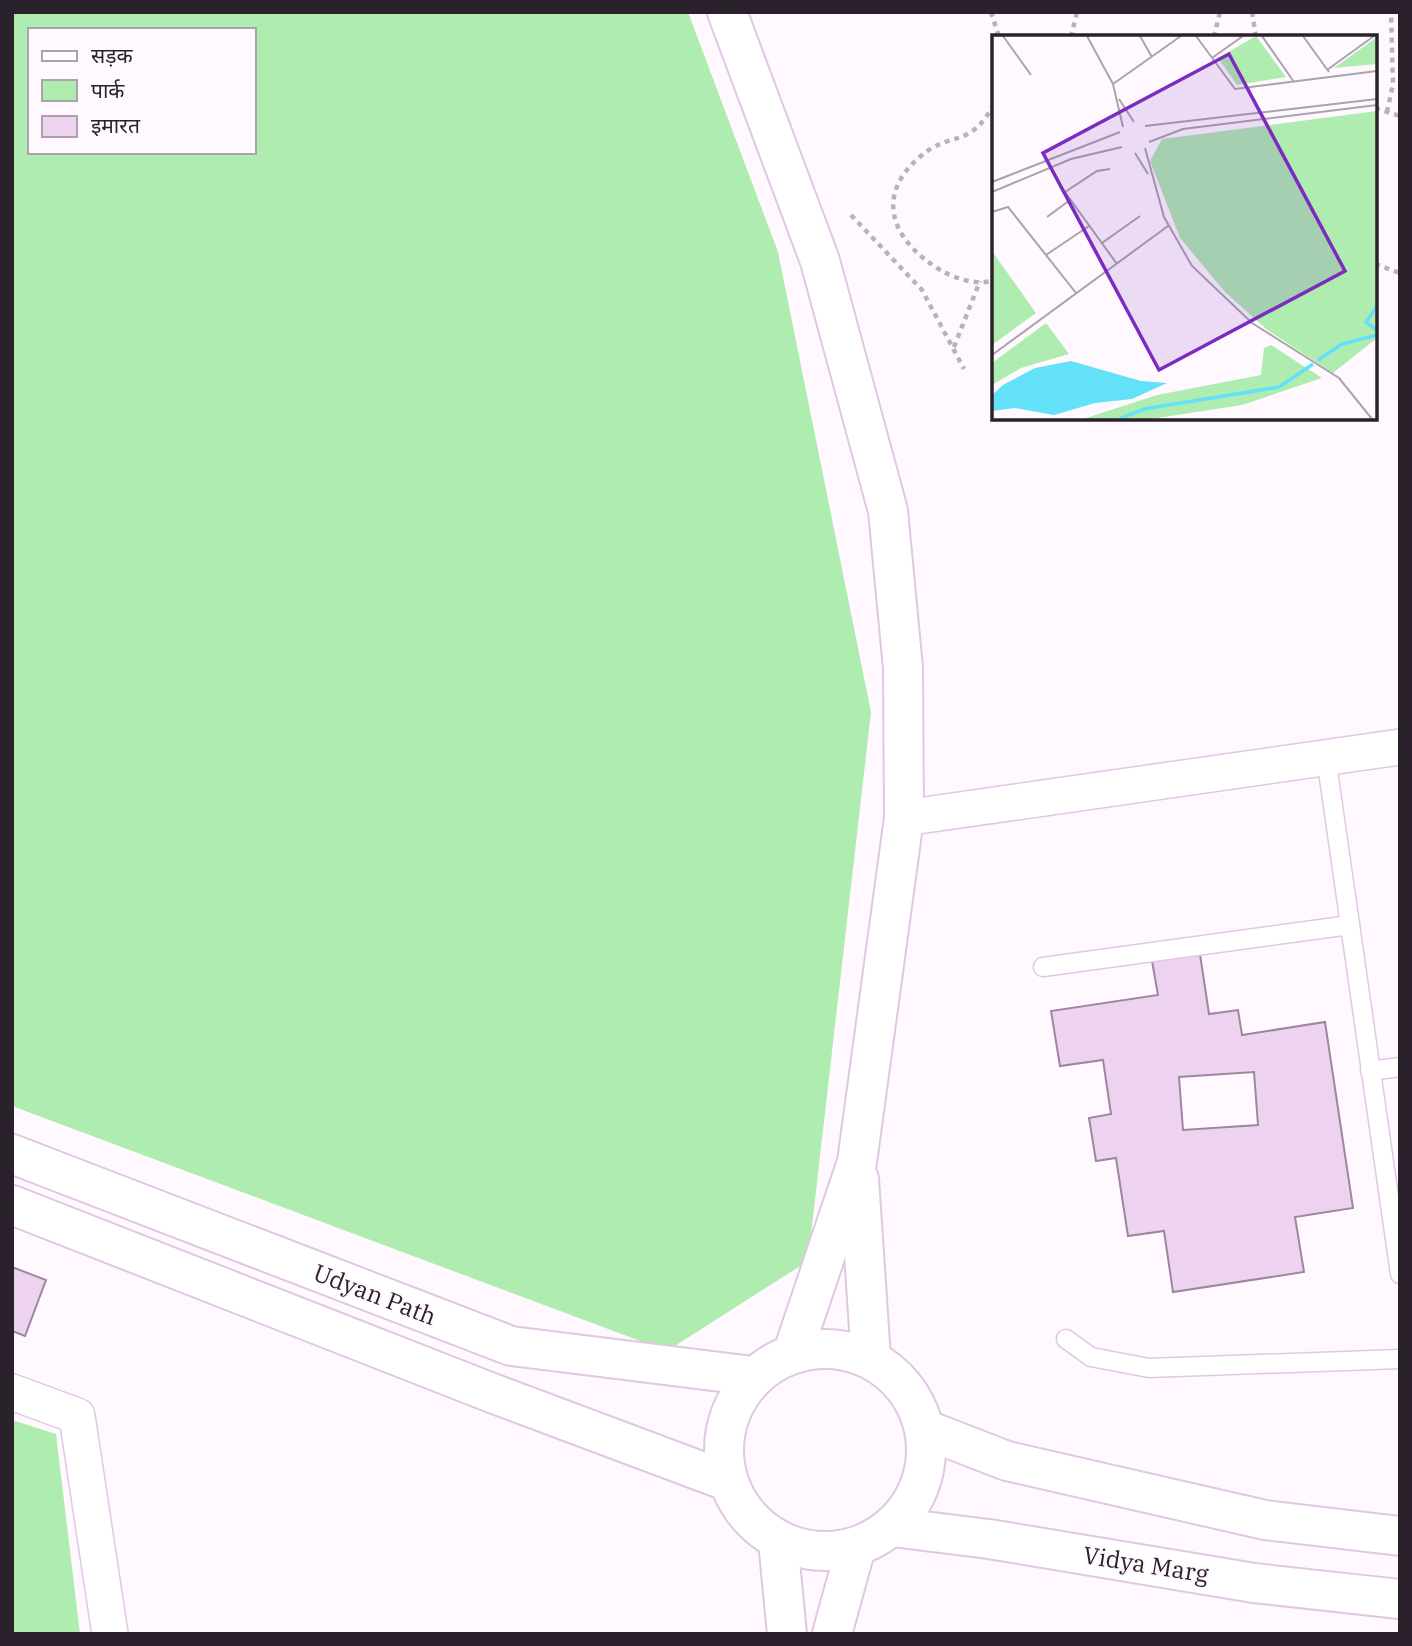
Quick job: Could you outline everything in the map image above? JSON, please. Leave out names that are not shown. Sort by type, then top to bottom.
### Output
[{"type":"main road","points":[[727,12],[820,261],[888,511],[903,668],[904,818],[857,1162],[793,1352]]},
{"type":"main road","name":"Udyan Path","points":[[12,1154],[511,1346],[753,1376]]},
{"type":"main road","points":[[857,1162],[871,1359]]},
{"type":"main road","name":"Udyan Path","points":[[12,1205],[492,1394],[727,1480]]},
{"type":"main road","points":[[834,1348],[871,1359],[906,1388],[927,1430],[927,1451],[916,1497],[892,1527],[856,1547],[821,1552],[778,1541],[745,1514],[727,1480],[722,1447],[733,1402],[753,1376],[793,1352],[834,1348]]},
{"type":"main road","points":[[927,1430],[1007,1461],[1252,1517],[1400,1536]]},
{"type":"main road","name":"Vidya Marg","points":[[892,1527],[989,1539],[1254,1583],[1400,1599]]},
{"type":"main road","points":[[778,1541],[788,1634]]},
{"type":"main road","points":[[832,1634],[856,1547]]},
{"type":"street","points":[[904,818],[1400,747]]},
{"type":"street","points":[[12,1392],[77,1416],[110,1634]]},
{"type":"lane","points":[[1326,757],[1400,1273]]},
{"type":"lane","points":[[1043,967],[1350,925]]},
{"type":"lane","points":[[1370,1071],[1400,1068]]},
{"type":"lane","points":[[1066,1339],[1091,1357],[1149,1368],[1400,1359]]},
{"type":"path","points":[[991,12],[998,35]]},
{"type":"path","points":[[1071,35],[1077,12]]},
{"type":"path","points":[[1214,35],[1220,12]]},
{"type":"path","points":[[1252,12],[1256,35]]},
{"type":"path","points":[[1387,112],[1393,84],[1391,12]]},
{"type":"path","points":[[992,107],[974,132],[923,154],[904,176],[895,196],[893,216],[905,244],[923,260],[950,275],[980,281],[992,280]]},
{"type":"path","points":[[1377,109],[1400,116]]},
{"type":"path","points":[[851,215],[922,290],[964,369]]},
{"type":"path","points":[[1377,265],[1400,273]]},
{"type":"path","points":[[954,348],[980,281]]},
{"type":"green space","points":[[12,12],[688,12],[778,252],[871,712],[808,1261],[667,1351],[12,1106]]},
{"type":"green space","points":[[12,1420],[56,1434],[80,1634],[12,1634]]},
{"type":"building","points":[[1200,954],[1209,1014],[1238,1010],[1242,1035],[1325,1022],[1353,1208],[1295,1217],[1304,1272],[1173,1292],[1164,1231],[1128,1236],[1116,1158],[1096,1161],[1089,1118],[1111,1114],[1103,1060],[1060,1066],[1051,1011],[1158,995],[1152,961]],"holes":[[[1254,1072],[1258,1125],[1183,1130],[1179,1077]]]},
{"type":"building","points":[[12,1267],[46,1280],[25,1336],[12,1331]]}]
